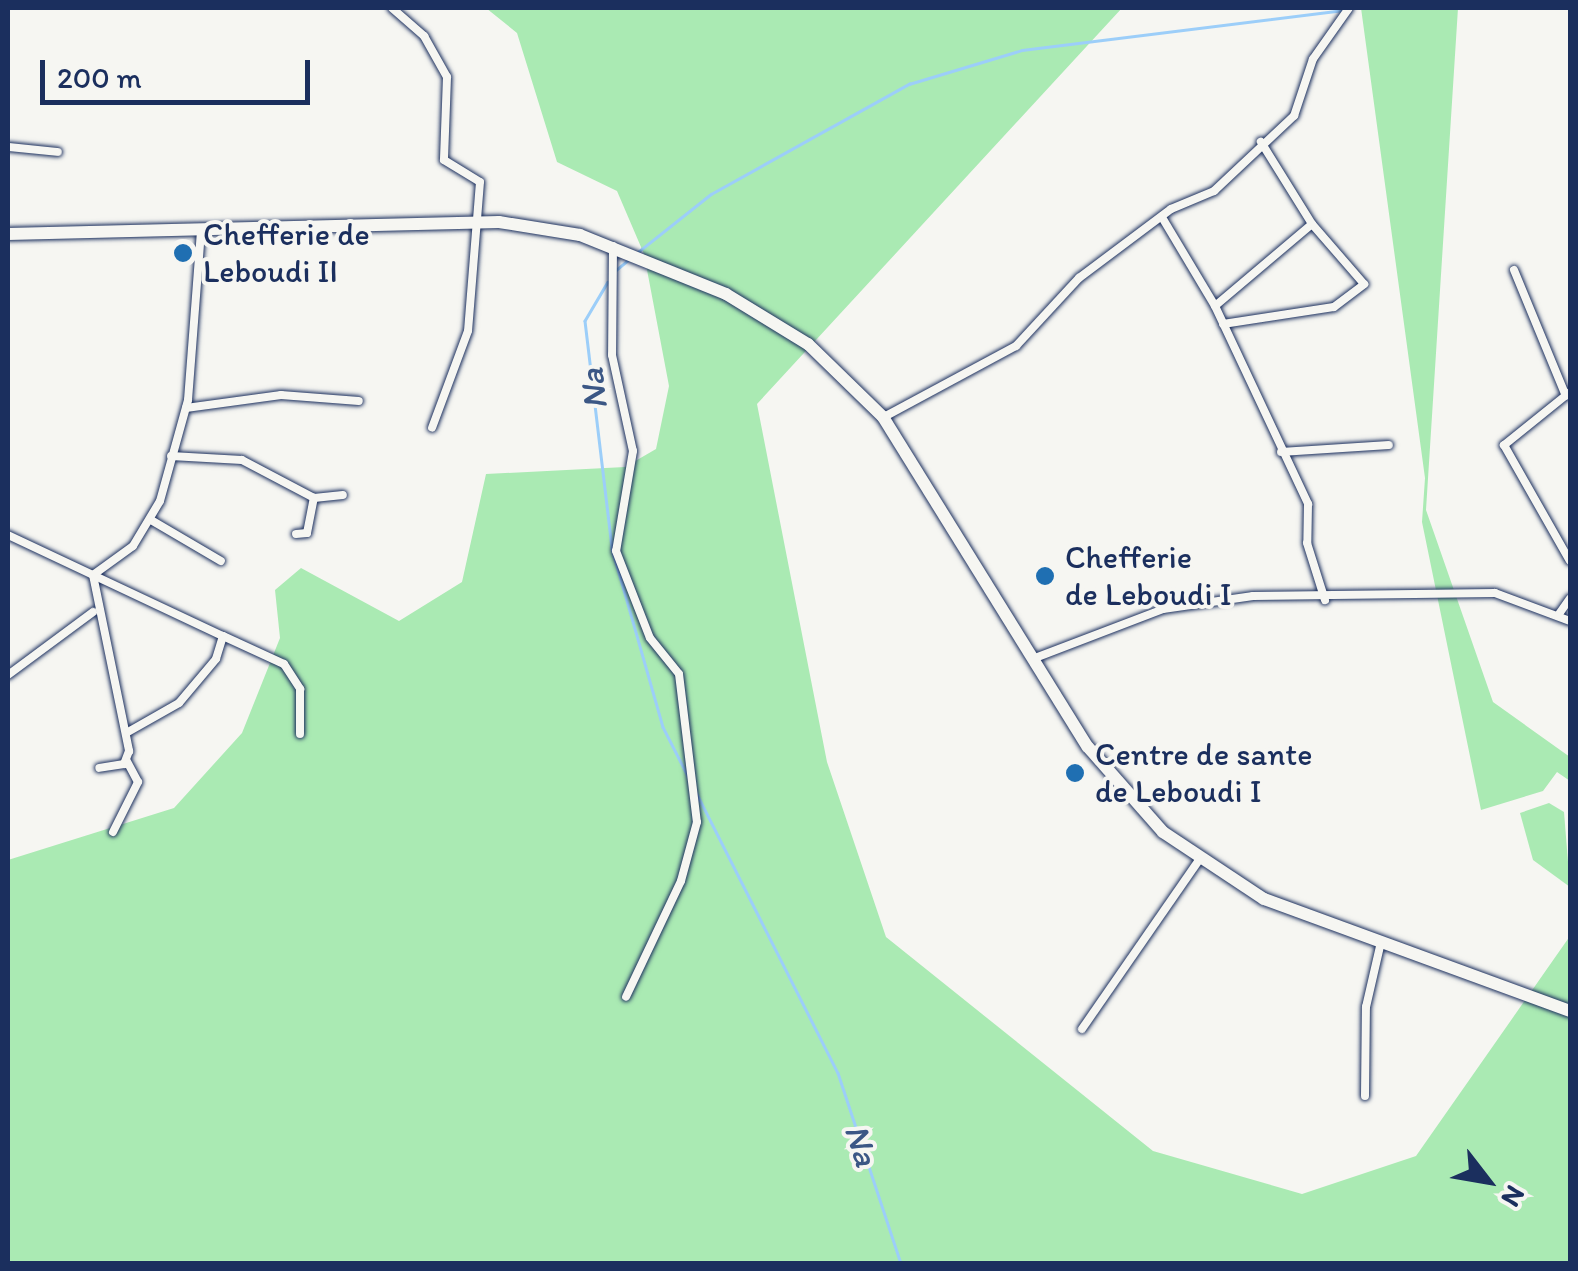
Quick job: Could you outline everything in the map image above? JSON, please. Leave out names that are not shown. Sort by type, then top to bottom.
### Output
[{"type":"main road","points":[[8,234],[480,222],[613,246],[786,327],[883,417],[1110,778],[1199,860],[1264,899],[1570,1011]]},
{"type":"street","points":[[392,8],[424,36],[446,78],[444,160],[478,178],[480,222],[468,331],[432,428]]},
{"type":"street","points":[[883,417],[1016,346],[1080,278],[1163,219],[1210,195],[1298,110],[1312,58],[1349,8]]},
{"type":"street","points":[[1224,324],[1357,296],[1364,279],[1312,224],[1261,142]]},
{"type":"street","points":[[8,147],[58,152]]},
{"type":"street","points":[[1163,219],[1216,306],[1308,504],[1307,542],[1325,600]]},
{"type":"street","points":[[1216,306],[1312,224]]},
{"type":"street","points":[[93,575],[128,552],[151,520],[186,408],[200,230]]},
{"type":"street","points":[[613,246],[612,355],[633,450],[616,551],[650,638],[678,674],[697,822],[688,864],[626,998]]},
{"type":"street","points":[[1514,270],[1568,394],[1504,445],[1570,561]]},
{"type":"street","points":[[186,408],[281,395],[359,401]]},
{"type":"street","points":[[1281,452],[1389,445]]},
{"type":"street","points":[[170,456],[242,460],[314,498],[343,494]]},
{"type":"street","points":[[296,534],[307,533],[314,498]]},
{"type":"street","points":[[151,520],[221,561]]},
{"type":"street","points":[[8,535],[284,664],[300,688],[300,734]]},
{"type":"street","points":[[93,575],[93,612],[128,732],[127,762],[138,782],[113,832]]},
{"type":"street","points":[[1035,658],[1163,609],[1253,596],[1325,600],[1495,593],[1570,621]]},
{"type":"street","points":[[1559,614],[1570,598]]},
{"type":"street","points":[[8,675],[93,612]]},
{"type":"street","points":[[128,732],[179,703],[216,659],[222,636]]},
{"type":"street","points":[[99,768],[127,762]]},
{"type":"street","points":[[1082,1029],[1199,860]]},
{"type":"street","points":[[1365,1096],[1366,1007],[1381,942]]},
{"type":"green space","points":[[486,8],[1122,8],[757,404],[827,762],[886,937],[1153,1151],[1302,1194],[1416,1156],[1570,936],[1570,1263],[8,1264],[8,860],[174,808],[242,733],[280,638],[275,590],[301,568],[399,621],[462,582],[486,474],[625,467],[656,449],[669,386],[644,254],[617,191],[557,162],[517,33]]},
{"type":"green space","points":[[1361,8],[1458,8],[1426,510],[1493,702],[1570,757],[1570,781],[1557,772],[1543,791],[1481,810],[1422,522],[1425,478]]},
{"type":"green space","points":[[1549,803],[1564,812],[1570,887],[1533,860],[1520,813]]},
{"type":"waterway","name":"Na","points":[[638,252],[711,194],[909,84],[1022,50],[1344,10]]},
{"type":"waterway","name":"Na","points":[[615,271],[628,260]]},
{"type":"waterway","name":"Na","points":[[608,282],[585,321],[612,548],[663,727],[689,778]]},
{"type":"waterway","name":"Na","points":[[697,794],[838,1073],[901,1264]]},
{"type":"place","name":"Chefferie de Leboudi II","points":[[183,253]]},
{"type":"place","name":"Chefferie de Leboudi I","points":[[1045,576]]},
{"type":"place","name":"Centre de sante de Leboudi I","points":[[1075,773]]}]
